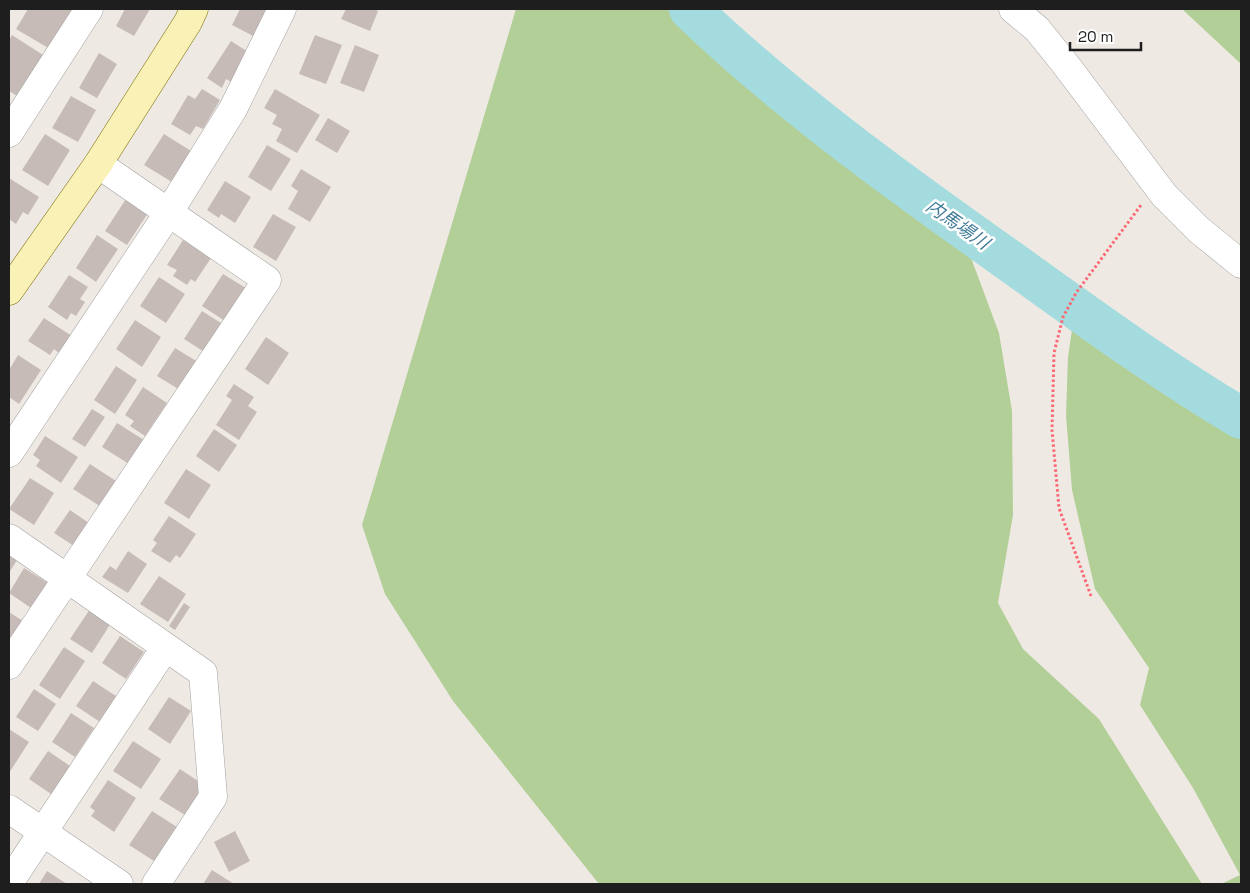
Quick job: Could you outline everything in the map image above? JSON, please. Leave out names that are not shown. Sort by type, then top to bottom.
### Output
[{"type":"street","points":[[9,133],[89,9]]},
{"type":"street","points":[[9,291],[98,164],[188,22],[194,9]]},
{"type":"street","points":[[9,453],[169,212],[233,109],[282,9]]},
{"type":"street","points":[[1013,9],[1038,29],[1156,184],[1199,230],[1241,264]]},
{"type":"street","points":[[9,664],[267,280],[98,164]]},
{"type":"street","points":[[9,538],[203,673],[213,797],[156,884]]},
{"type":"street","points":[[9,883],[165,648]]},
{"type":"street","points":[[9,809],[119,884]]},
{"type":"path","points":[[1091,596],[1059,508],[1052,430],[1054,353],[1063,317],[1076,293],[1156,184]]},
{"type":"green space","points":[[516,9],[676,9],[736,70],[801,124],[851,162],[887,185],[936,226],[967,247],[999,333],[1012,411],[1013,515],[998,603],[1023,649],[1099,719],[1202,884],[599,884],[453,701],[385,594],[362,525]]},
{"type":"green space","points":[[1182,9],[1241,9],[1241,64]]},
{"type":"green space","points":[[1073,323],[1241,427],[1241,884],[1221,884],[1240,875],[1193,788],[1140,705],[1149,668],[1095,589],[1072,490],[1066,416],[1068,357]]},
{"type":"building","points":[[28,9],[73,9],[50,49],[16,29]]},
{"type":"building","points":[[125,9],[150,9],[134,36],[116,26]]},
{"type":"building","points":[[240,9],[275,9],[259,39],[232,25]]},
{"type":"building","points":[[346,9],[375,9],[378,11],[370,31],[341,19]]},
{"type":"building","points":[[12,35],[43,55],[17,96],[9,91],[9,40]]},
{"type":"building","points":[[315,35],[342,45],[326,84],[299,74]]},
{"type":"building","points":[[231,41],[250,53],[231,82],[226,79],[222,88],[207,78]]},
{"type":"building","points":[[355,45],[379,55],[364,92],[340,83]]},
{"type":"building","points":[[99,53],[117,64],[97,98],[79,88]]},
{"type":"building","points":[[202,89],[220,100],[203,129],[196,126],[190,135],[171,124],[188,95],[195,99]]},
{"type":"building","points":[[275,89],[320,115],[297,153],[276,141],[282,129],[272,124],[277,115],[264,108]]},
{"type":"building","points":[[71,96],[96,110],[78,142],[52,128]]},
{"type":"building","points":[[328,118],[350,131],[337,153],[315,140]]},
{"type":"building","points":[[45,134],[70,150],[48,186],[22,170]]},
{"type":"building","points":[[164,134],[191,151],[172,182],[144,165]]},
{"type":"building","points":[[267,145],[291,159],[271,191],[248,177]]},
{"type":"building","points":[[301,169],[331,187],[310,222],[288,209],[298,191],[291,186]]},
{"type":"building","points":[[9,178],[39,197],[28,215],[23,212],[16,224],[9,219]]},
{"type":"building","points":[[225,181],[251,197],[235,223],[221,214],[219,218],[207,210]]},
{"type":"building","points":[[126,199],[148,213],[127,245],[105,231]]},
{"type":"building","points":[[273,214],[296,227],[276,261],[253,247]]},
{"type":"building","points":[[97,235],[118,249],[96,282],[76,268]]},
{"type":"building","points":[[183,240],[211,258],[195,282],[191,279],[187,285],[173,276],[177,270],[167,265]]},
{"type":"building","points":[[223,274],[249,290],[228,323],[202,306]]},
{"type":"building","points":[[69,275],[88,287],[80,299],[85,302],[76,316],[71,313],[67,320],[48,307]]},
{"type":"building","points":[[159,277],[185,294],[166,323],[140,306]]},
{"type":"building","points":[[202,311],[224,325],[206,353],[184,339]]},
{"type":"building","points":[[44,318],[72,336],[60,354],[54,349],[50,355],[28,341]]},
{"type":"building","points":[[135,320],[161,337],[142,367],[116,349]]},
{"type":"building","points":[[266,337],[289,353],[268,385],[245,369]]},
{"type":"building","points":[[175,348],[198,362],[180,390],[157,376]]},
{"type":"building","points":[[18,355],[41,370],[19,404],[9,397],[9,370]]},
{"type":"building","points":[[116,366],[137,380],[115,414],[94,400]]},
{"type":"building","points":[[234,384],[254,397],[248,406],[257,412],[239,440],[216,425],[232,400],[226,396]]},
{"type":"building","points":[[143,387],[167,403],[145,436],[130,426],[134,421],[125,415]]},
{"type":"building","points":[[92,409],[105,417],[85,447],[72,439]]},
{"type":"building","points":[[117,423],[144,440],[129,464],[102,447]]},
{"type":"building","points":[[214,429],[237,445],[219,472],[196,456]]},
{"type":"building","points":[[45,436],[78,457],[61,483],[36,466],[40,460],[33,455]]},
{"type":"building","points":[[90,464],[119,483],[103,508],[73,489]]},
{"type":"building","points":[[186,469],[211,485],[189,519],[164,503]]},
{"type":"building","points":[[30,478],[54,493],[34,525],[9,509]]},
{"type":"building","points":[[70,510],[89,523],[74,546],[54,533]]},
{"type":"building","points":[[169,516],[196,534],[180,558],[176,555],[170,563],[151,551],[157,543],[153,540]]},
{"type":"building","points":[[128,551],[147,564],[128,593],[102,577],[110,566],[116,570]]},
{"type":"building","points":[[9,554],[17,560],[9,573]]},
{"type":"building","points":[[24,568],[48,583],[31,608],[9,593]]},
{"type":"building","points":[[159,576],[186,594],[168,622],[140,604]]},
{"type":"building","points":[[184,603],[190,607],[175,630],[169,626]]},
{"type":"building","points":[[90,609],[111,623],[92,653],[70,639]]},
{"type":"building","points":[[9,612],[23,621],[9,642]]},
{"type":"building","points":[[120,636],[144,652],[126,679],[102,663]]},
{"type":"building","points":[[64,647],[85,661],[60,699],[39,685]]},
{"type":"building","points":[[93,681],[116,696],[100,722],[76,706]]},
{"type":"building","points":[[34,689],[56,704],[38,731],[16,717]]},
{"type":"building","points":[[169,697],[191,711],[170,744],[148,729]]},
{"type":"building","points":[[71,713],[94,728],[75,757],[52,742]]},
{"type":"building","points":[[9,729],[29,742],[9,773]]},
{"type":"building","points":[[133,741],[161,759],[141,789],[113,771]]},
{"type":"building","points":[[48,751],[73,768],[54,796],[29,779]]},
{"type":"building","points":[[180,769],[204,785],[185,815],[159,799]]},
{"type":"building","points":[[108,780],[136,798],[114,832],[91,816],[95,811],[90,807]]},
{"type":"building","points":[[152,811],[177,827],[154,861],[129,845]]},
{"type":"building","points":[[235,831],[250,861],[229,872],[214,842]]},
{"type":"building","points":[[212,870],[234,884],[203,884]]},
{"type":"building","points":[[47,871],[67,884],[39,884]]},
{"type":"waterway","name":"内馬場川","points":[[690,9],[765,76],[884,170],[1123,341],[1181,381],[1241,418]]}]
